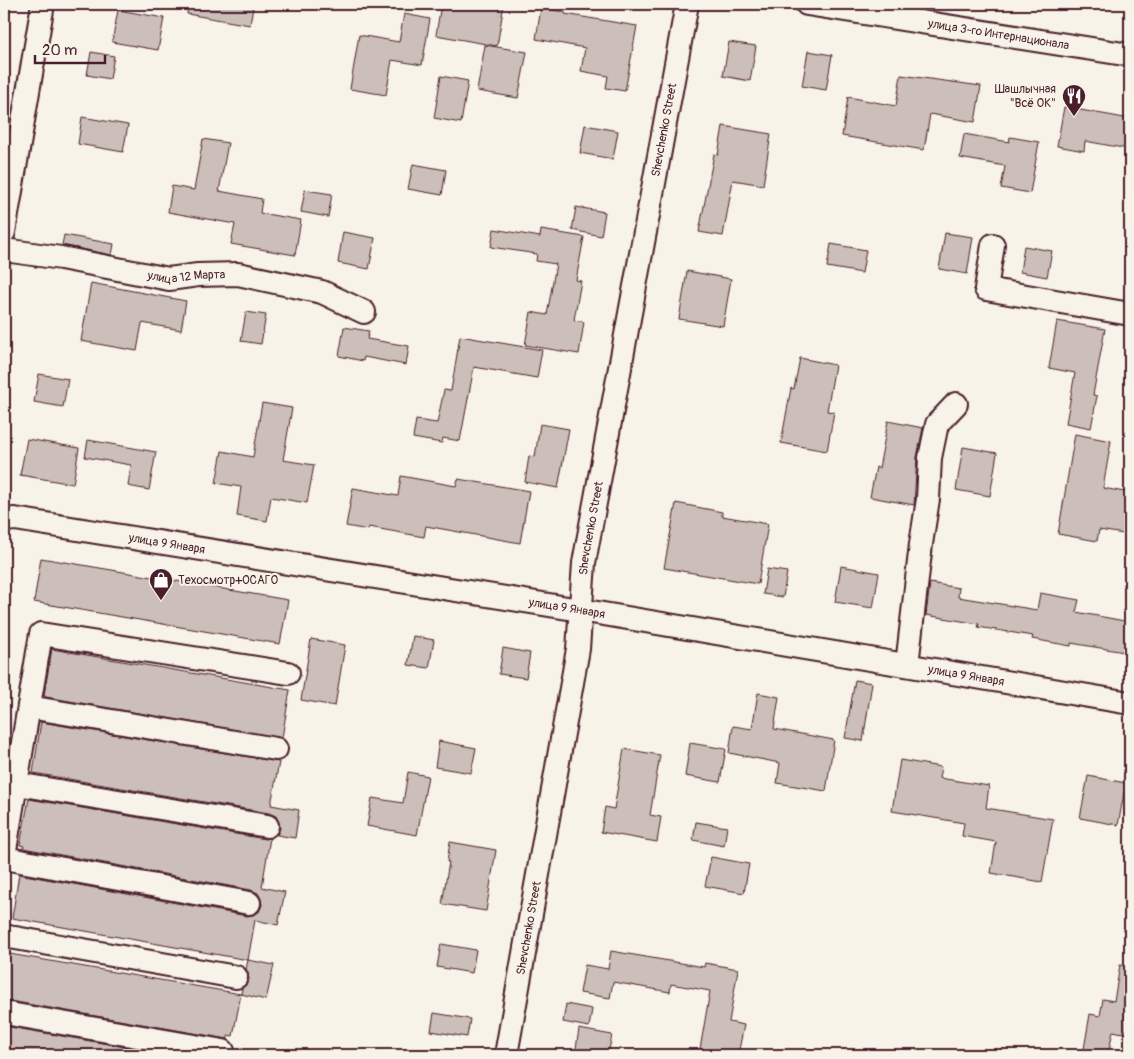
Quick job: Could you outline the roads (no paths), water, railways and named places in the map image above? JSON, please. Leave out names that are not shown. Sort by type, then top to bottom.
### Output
[{"type":"street","points":[[4,232],[43,4]]},
{"type":"street","name":"Shevchenko Street","points":[[506,1055],[578,650],[584,563],[687,4]]},
{"type":"street","name":"улица 3-го Интернационала","points":[[807,4],[1130,55]]},
{"type":"street","points":[[993,245],[986,290],[1130,314]]},
{"type":"street","name":"улица 12 Марта","points":[[4,250],[61,258],[169,278],[238,274],[322,292],[364,312]]},
{"type":"street","points":[[907,665],[928,499],[930,458],[938,424],[956,404]]},
{"type":"street","name":"улица 9 Января","points":[[4,520],[25,521],[580,610],[1130,703]]},
{"type":"street","points":[[249,903],[4,857],[41,634],[288,673]]},
{"type":"street","points":[[29,707],[276,749]]},
{"type":"street","points":[[17,784],[267,826]]},
{"type":"street","points":[[4,936],[236,977]]},
{"type":"street","points":[[4,1013],[223,1051]]},
{"type":"place","name":"Шашлычная \"Всё ОК\"","points":[[1074,117]]},
{"type":"place","name":"Техосмотр+ОСАГО","points":[[161,601]]}]
